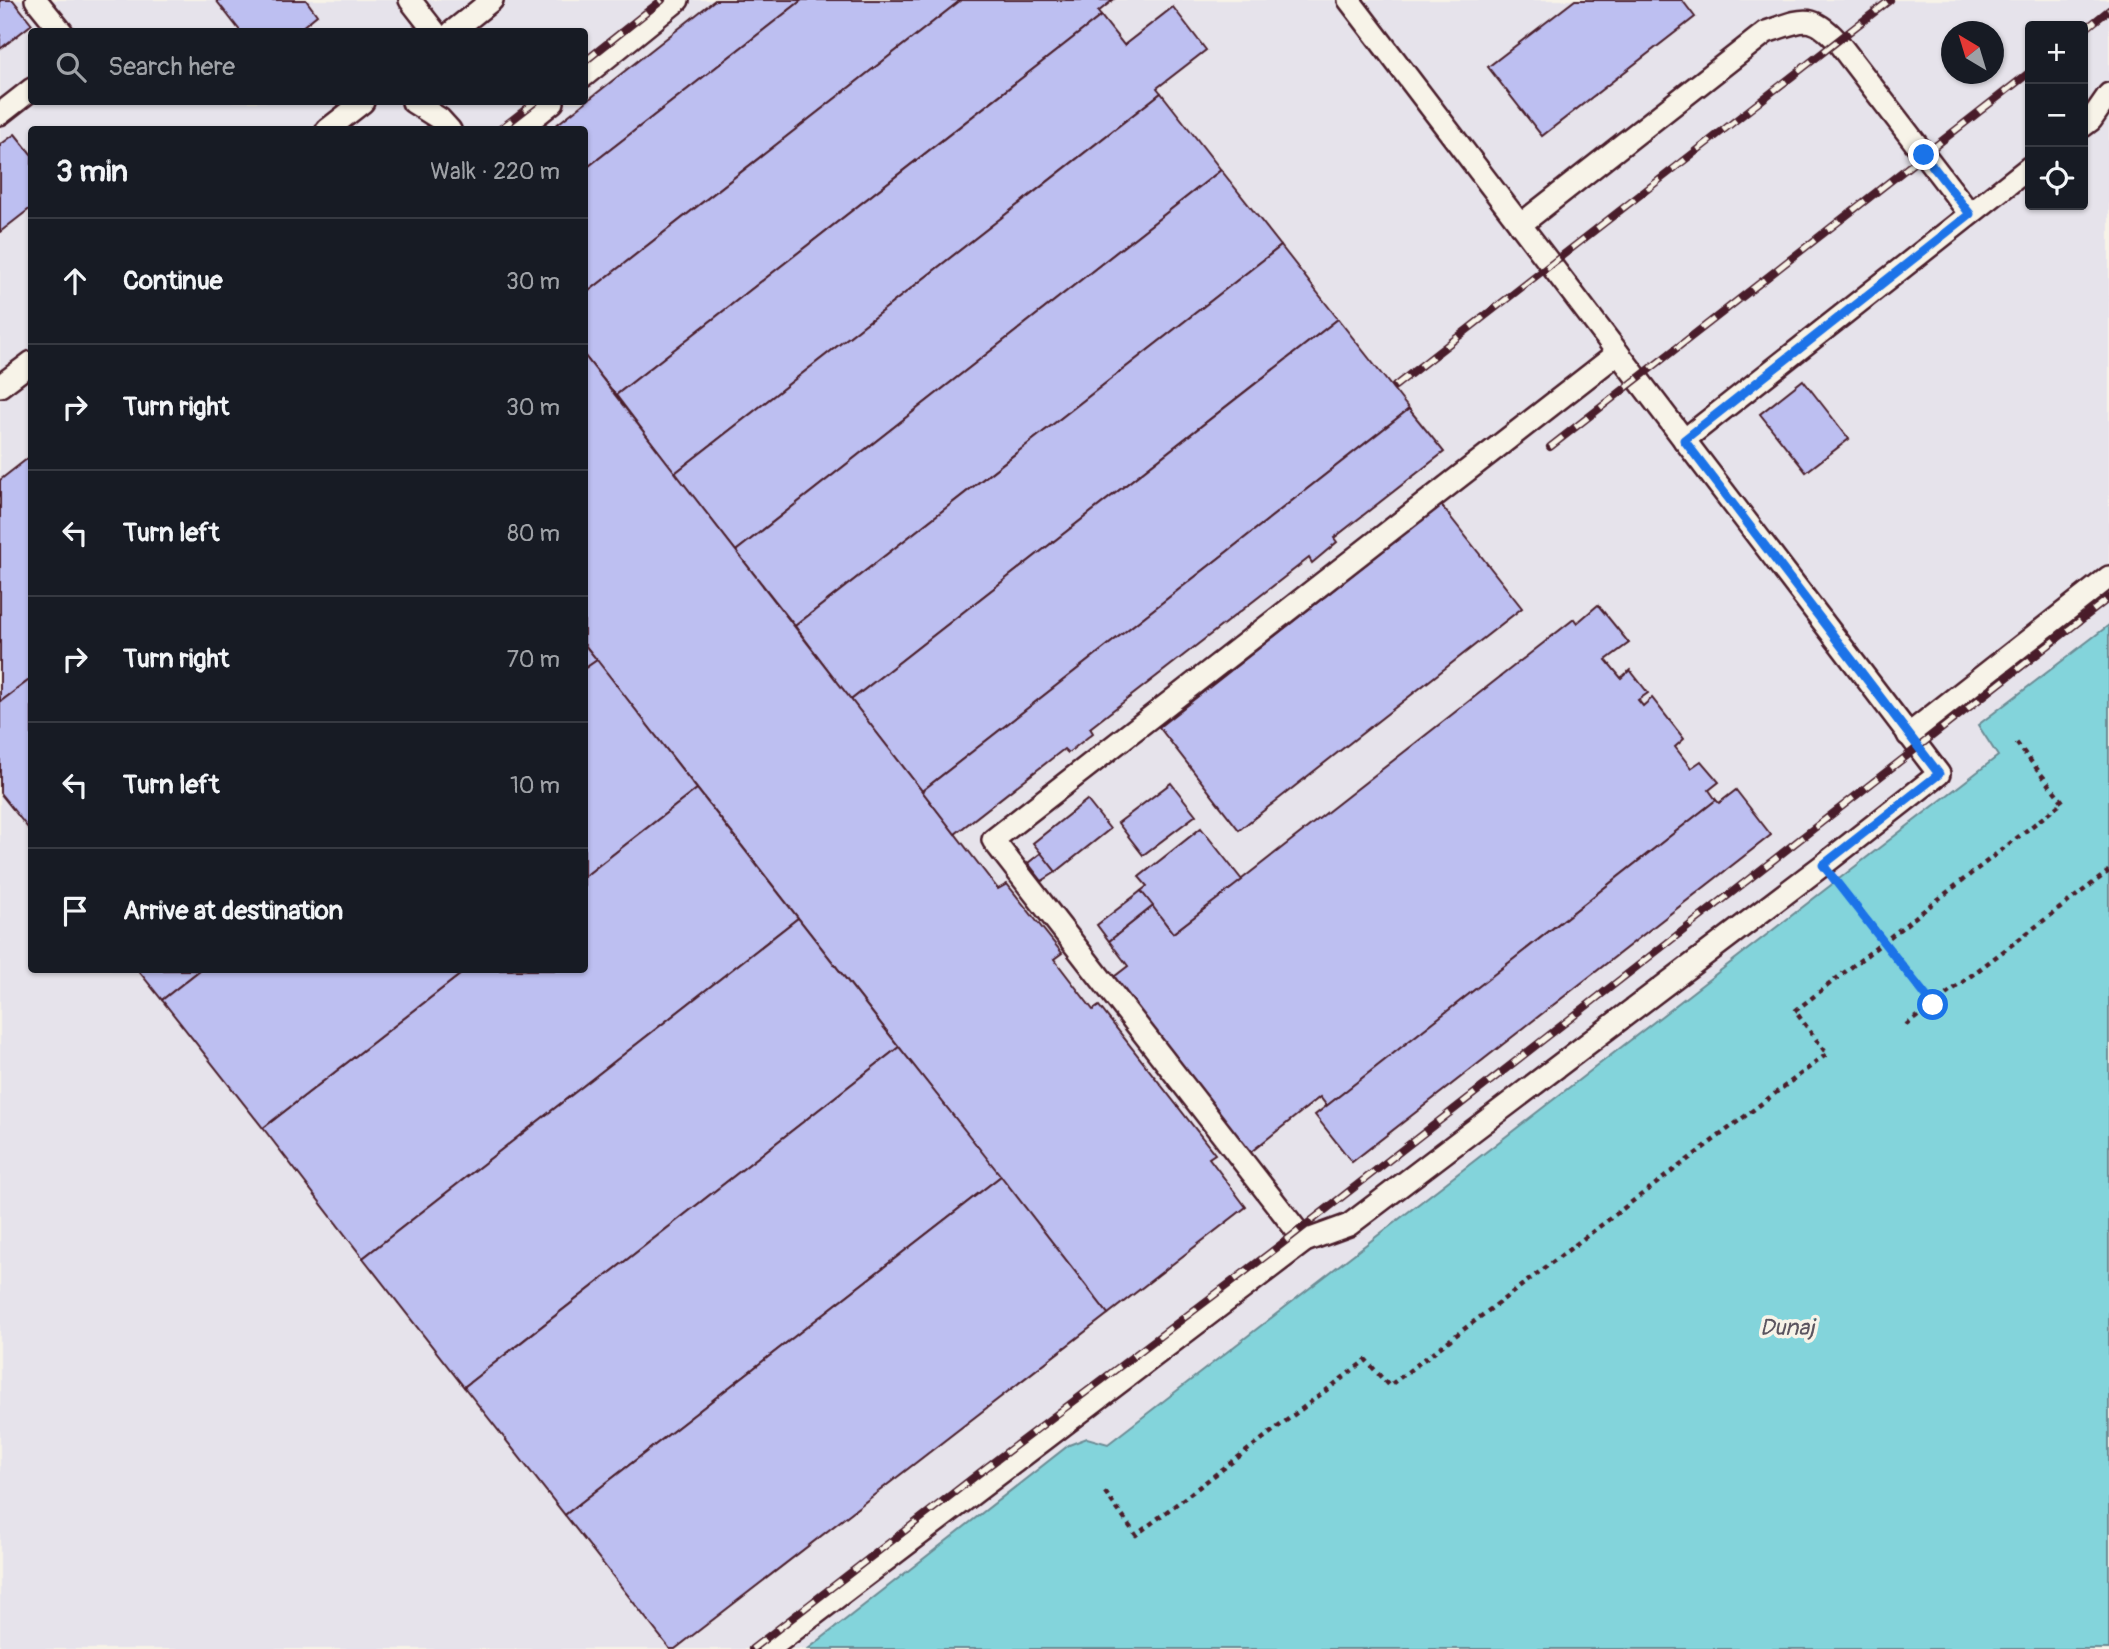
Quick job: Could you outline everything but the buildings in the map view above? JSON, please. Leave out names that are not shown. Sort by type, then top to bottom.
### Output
[{"type":"lane","points":[[36,0],[59,28]]},
{"type":"lane","points":[[410,0],[432,28]]},
{"type":"lane","points":[[457,28],[492,0]]},
{"type":"lane","points":[[588,73],[678,0]]},
{"type":"lane","points":[[769,1649],[1305,1241],[1349,1225],[1939,774],[1349,0]]},
{"type":"lane","points":[[1520,225],[1766,32],[1803,19],[1824,26],[1837,41],[1970,214]]},
{"type":"lane","points":[[0,114],[28,92]]},
{"type":"lane","points":[[2088,122],[2109,94]]},
{"type":"lane","points":[[332,126],[359,105]]},
{"type":"lane","points":[[418,105],[446,126]]},
{"type":"lane","points":[[523,126],[549,105]]},
{"type":"lane","points":[[1684,440],[2025,171]]},
{"type":"lane","points":[[1305,1241],[993,840],[1618,353]]},
{"type":"lane","points":[[0,386],[28,365]]},
{"type":"lane","points":[[1908,735],[2109,577]]},
{"type":"path","points":[[1105,1492],[1136,1535],[1366,1360],[1389,1386],[1827,1054],[1795,1011],[2063,802],[2015,741]]},
{"type":"path","points":[[1823,865],[1933,1005]]},
{"type":"path","points":[[1906,1025],[2109,872]]},
{"type":"shaded area","points":[[0,0],[2109,0],[2109,625],[1979,725],[1999,755],[1108,1444],[1087,1438],[1069,1445],[808,1649],[0,1649]]},
{"type":"water","name":"Dunaj","points":[[2109,625],[2109,1649],[808,1649],[1069,1445],[1087,1438],[1108,1444],[1998,756],[1978,725]]},
{"type":"railway","points":[[588,59],[662,0]]},
{"type":"railway","points":[[1395,386],[1890,0]]},
{"type":"railway","points":[[2088,27],[2109,10]]},
{"type":"railway","points":[[1550,447],[2025,76]]},
{"type":"railway","points":[[504,126],[531,105]]},
{"type":"railway","points":[[752,1649],[1279,1246],[2109,598]]},
{"type":"route","points":[[1924,155],[1970,214],[1684,440],[1939,774],[1823,865],[1933,1005]]}]
